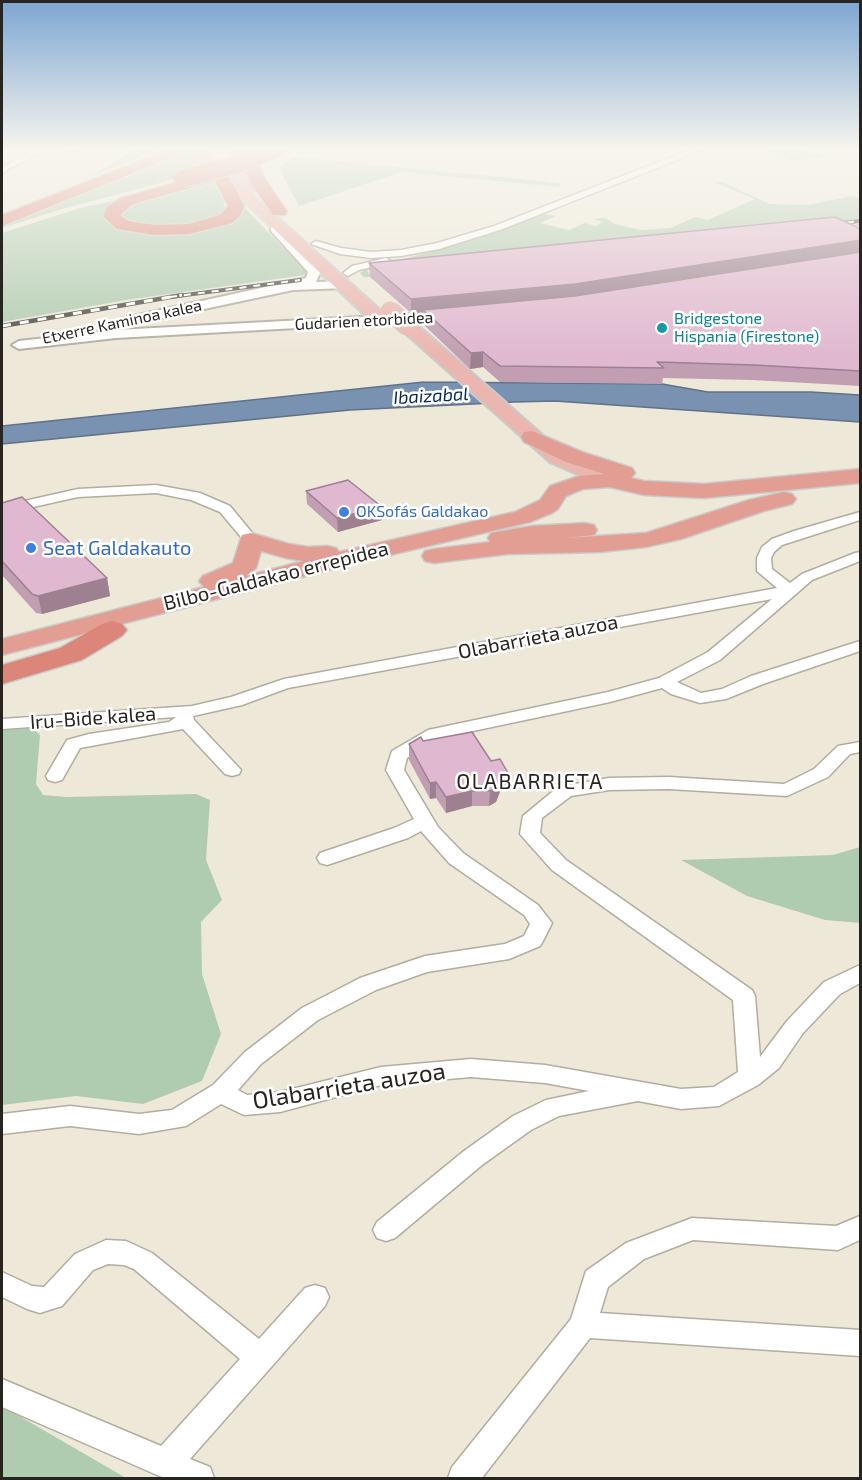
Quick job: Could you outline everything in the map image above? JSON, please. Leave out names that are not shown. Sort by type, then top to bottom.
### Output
[{"type":"highway","points":[[2,229],[38,218]]},
{"type":"highway","points":[[114,218],[123,225],[155,230],[189,229],[227,218]]},
{"type":"highway","points":[[515,428],[574,457],[603,467],[672,480],[853,482]]},
{"type":"highway","name":"Bilbo-Galdakao errepidea","points":[[2,659],[522,517],[579,483],[610,480],[644,488],[704,490],[853,482]]},
{"type":"highway","name":"Bilbo-Galdakao errepidea","points":[[2,646],[395,552],[532,533],[585,530],[634,531],[660,520],[733,501],[853,482]]},
{"type":"highway","name":"Bilbo-Galdakao errepidea","points":[[395,552],[423,558],[500,547],[600,545],[646,540],[672,534],[757,505],[853,482]]},
{"type":"highway","points":[[644,488],[655,494],[663,503],[664,511],[660,520]]},
{"type":"highway","name":"Bilbo-Galdakao errepidea","points":[[554,498],[553,511],[560,518],[585,530]]},
{"type":"highway","points":[[243,568],[251,540],[271,548],[300,554]]},
{"type":"highway","points":[[2,635],[220,579],[243,568],[300,554],[395,552]]},
{"type":"highway","points":[[2,675],[71,654],[112,630]]},
{"type":"main road","points":[[278,218],[316,244],[345,279]]},
{"type":"main road","points":[[278,218],[345,279]]},
{"type":"main road","name":"Gudarien etorbidea","points":[[345,279],[454,377],[515,428]]},
{"type":"main road","points":[[515,428],[557,458],[610,480]]},
{"type":"main road","points":[[515,428],[555,477],[554,498]]},
{"type":"street","points":[[278,218],[277,231],[281,237],[315,272],[312,280],[293,286]]},
{"type":"street","points":[[293,286],[345,279],[364,266],[439,246],[524,218]]},
{"type":"street","points":[[316,244],[340,251],[371,255],[401,253],[439,246]]},
{"type":"street","name":"Etxerre Kaminoa kalea","points":[[2,348],[293,286]]},
{"type":"street","name":"Gudarien etorbidea","points":[[19,345],[116,334],[472,315]]},
{"type":"street","points":[[135,319],[134,325],[137,328],[152,332]]},
{"type":"street","name":"Gudarien etorbidea","points":[[100,327],[102,330],[116,334]]},
{"type":"street","points":[[2,510],[78,493],[156,489],[195,496],[225,509],[251,540]]},
{"type":"street","points":[[789,590],[765,571],[767,550],[777,542],[799,534],[861,516]]},
{"type":"street","name":"Olabarrieta auzoa","points":[[861,556],[807,577],[714,656],[665,682],[610,697],[434,735],[412,745],[398,755],[395,770],[431,831],[456,858],[531,910],[541,923],[532,941],[509,951],[425,964],[368,984],[310,1014],[253,1058],[221,1092],[244,1105],[280,1102],[381,1076],[471,1068],[546,1074],[681,1098],[719,1096],[750,1078],[771,1062],[795,1027],[832,987],[861,973]]},
{"type":"street","name":"Olabarrieta auzoa","points":[[184,716],[284,684],[789,590]]},
{"type":"street","points":[[665,682],[677,690],[700,698],[726,694],[757,681],[861,646]]},
{"type":"street","points":[[184,716],[232,770]]},
{"type":"street","name":"Iru-Bide kalea","points":[[2,724],[184,716]]},
{"type":"street","name":"Iru-Bide kalea","points":[[55,776],[73,744],[89,738],[173,727],[184,716]]},
{"type":"street","points":[[750,1078],[744,996],[560,865],[530,834],[533,816],[565,791],[609,784],[669,783],[787,789],[821,773],[844,750],[861,747]]},
{"type":"street","points":[[327,858],[401,833],[425,821]]},
{"type":"street","points":[[2,1124],[70,1116],[139,1124],[177,1119],[221,1092]]},
{"type":"street","points":[[386,1230],[473,1158],[522,1123],[555,1107],[612,1099],[638,1092]]},
{"type":"street","points":[[463,1479],[583,1325],[596,1280],[635,1251],[692,1229],[838,1238],[861,1227]]},
{"type":"street","points":[[2,1284],[27,1297],[40,1300],[52,1297],[84,1262],[106,1252],[126,1253],[143,1261],[260,1358]]},
{"type":"street","points":[[165,1464],[315,1297]]},
{"type":"street","points":[[583,1325],[861,1343]]},
{"type":"street","points":[[2,1393],[199,1479]]},
{"type":"green space","points":[[19,218],[33,218],[2,228],[2,225]]},
{"type":"green space","points":[[49,218],[104,218],[116,227],[152,233],[228,218],[255,218],[305,270],[305,275],[126,300],[2,322],[2,233]]},
{"type":"green space","points":[[125,218],[212,218],[197,224],[159,227],[131,223]]},
{"type":"green space","points":[[532,218],[551,218],[540,223],[569,230],[585,223],[596,226],[603,222],[593,219],[604,218],[615,224],[641,230],[671,228],[693,218],[708,220],[712,218],[860,218],[860,220],[367,270],[369,274],[860,224],[860,226],[370,277],[364,277],[360,273],[369,268],[477,239]]},
{"type":"green space","points":[[2,722],[29,724],[40,735],[36,784],[43,795],[67,797],[196,794],[210,800],[206,860],[222,900],[201,922],[202,974],[221,1034],[202,1081],[143,1104],[76,1096],[2,1105]]},
{"type":"green space","points":[[860,847],[860,923],[825,920],[747,896],[681,860],[833,855]]},
{"type":"green space","points":[[2,1406],[126,1478],[2,1478]]},
{"type":"water","name":"Ibaizabal","points":[[424,382],[662,384],[708,392],[811,392],[860,395],[860,422],[555,401],[514,402],[350,410],[2,444],[2,426]]},
{"type":"building","points":[[824,218],[837,218],[861,229],[861,240],[575,284],[411,299],[369,263]]},
{"type":"building","name":"Bridgestone Hispania (Firestone)","points":[[861,252],[861,371],[657,362],[664,368],[500,366],[483,352],[471,353],[423,310],[575,296]]},
{"type":"building","points":[[348,480],[382,507],[337,518],[306,491]]},
{"type":"building","name":"Seat Galdakauto","points":[[22,497],[107,578],[38,596],[32,594],[2,561],[2,503]]},
{"type":"building","points":[[472,732],[491,761],[500,759],[508,773],[501,774],[497,787],[490,791],[472,791],[446,797],[436,782],[430,783],[409,744],[421,737],[423,741]]},
{"type":"railway","points":[[833,224],[860,221]]},
{"type":"railway","points":[[172,297],[300,280]]},
{"type":"railway","points":[[172,297],[182,295]]},
{"type":"railway","points":[[2,326],[172,297]]},
{"type":"place","name":"Bridgestone Hispania (Firestone)","points":[[662,328]]},
{"type":"place","name":"OKSofás Galdakao","points":[[344,512]]},
{"type":"place","name":"Seat Galdakauto","points":[[31,548]]},
{"type":"district","name":"OLABARRIETA","points":[[530,782]]}]
